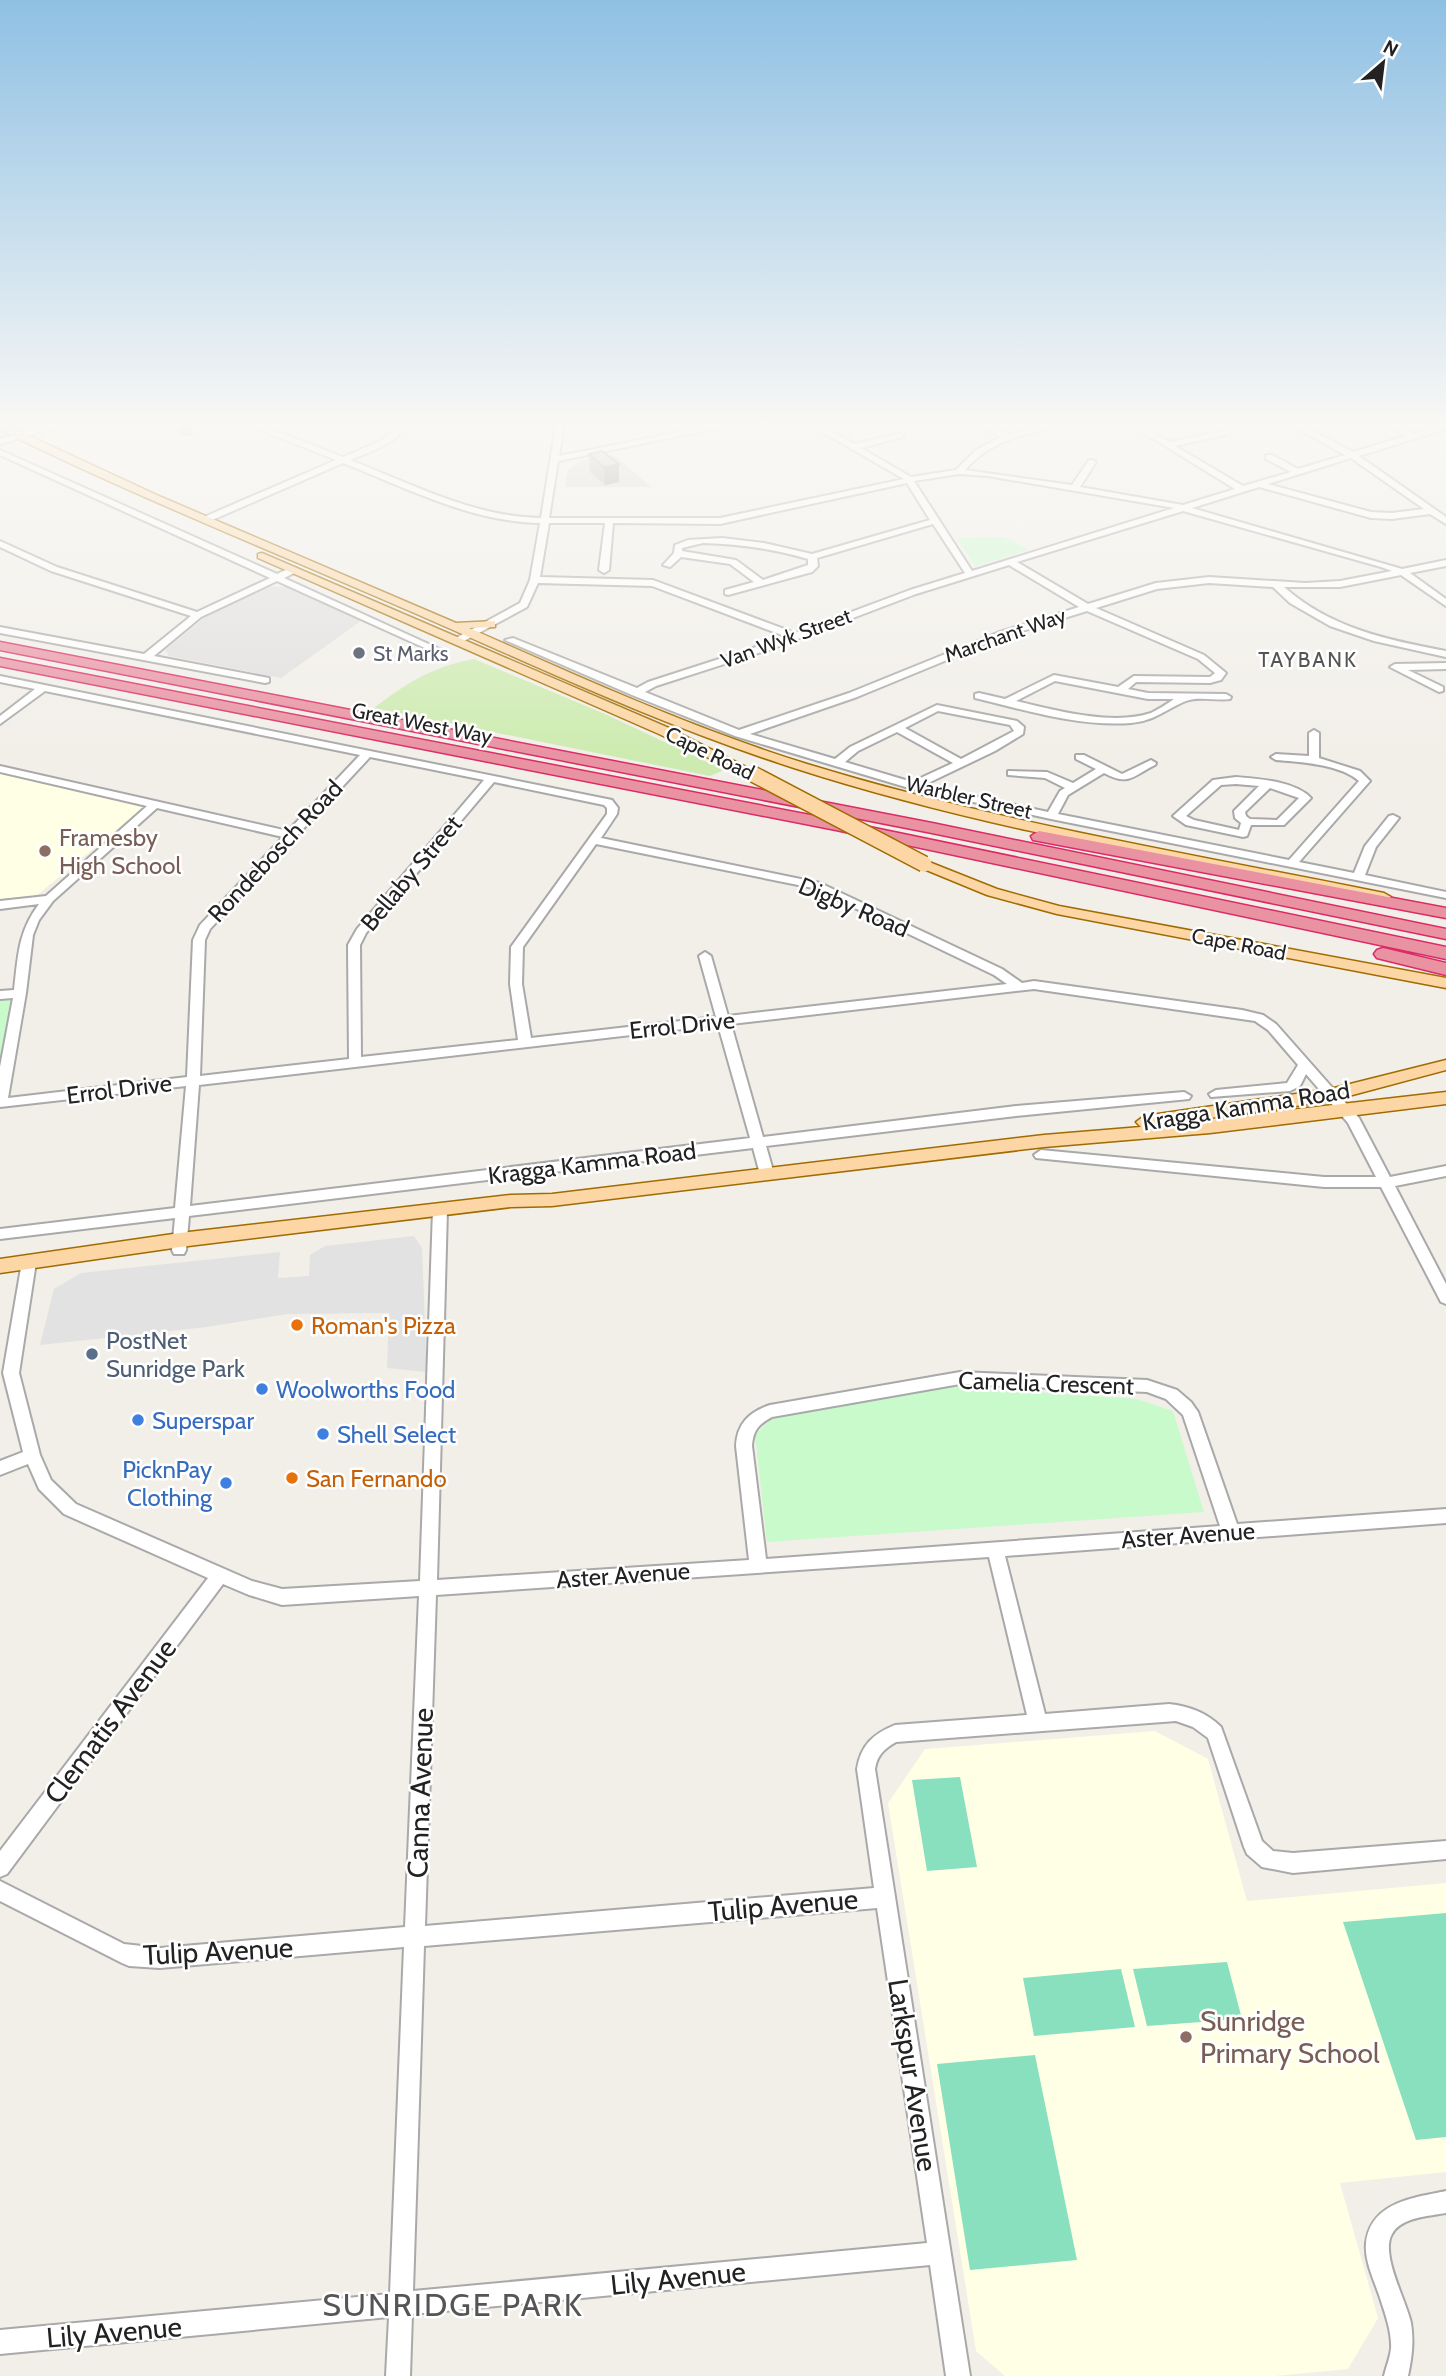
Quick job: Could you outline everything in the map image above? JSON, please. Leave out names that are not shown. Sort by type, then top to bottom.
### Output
[{"type":"highway","name":"Great West Way","points":[[0,646],[757,793]]},
{"type":"highway","name":"Great West Way","points":[[0,662],[836,825]]},
{"type":"highway","points":[[757,793],[1033,834],[1446,911]]},
{"type":"highway","points":[[757,793],[1446,934]]},
{"type":"highway","points":[[836,825],[1446,953]]},
{"type":"highway","points":[[836,825],[1446,969]]},
{"type":"main road","name":"Cape Road","points":[[215,536],[674,735],[923,864],[980,888],[1056,910],[1446,983]]},
{"type":"main road","name":"Cape Road","points":[[246,536],[691,727],[778,758],[861,783],[989,815],[1446,911]]},
{"type":"main road","points":[[443,621],[467,625],[495,623]]},
{"type":"main road","points":[[488,640],[495,623]]},
{"type":"main road","name":"Kragga Kamma Road","points":[[1043,1148],[1146,1121],[1330,1095],[1446,1065]]},
{"type":"main road","name":"Kragga Kamma Road","points":[[0,1275],[28,1267],[180,1245],[767,1174],[1043,1148],[1446,1098]]},
{"type":"main road","name":"Kragga Kamma Road","points":[[0,1266],[28,1267]]},
{"type":"street","points":[[191,536],[441,652]]},
{"type":"street","points":[[457,641],[495,623],[527,602],[536,580],[541,536]]},
{"type":"street","points":[[604,570],[608,536]]},
{"type":"street","points":[[680,553],[678,547],[683,543],[706,541],[774,548],[812,557],[884,536]]},
{"type":"street","points":[[945,536],[970,574]]},
{"type":"street","name":"Van Wyk Street","points":[[636,694],[652,684],[796,637],[884,602],[1093,536]]},
{"type":"street","points":[[1281,536],[1405,573],[1446,603]]},
{"type":"street","points":[[0,544],[54,569],[198,615]]},
{"type":"street","points":[[667,565],[680,553]]},
{"type":"street","points":[[680,553],[733,562],[763,584]]},
{"type":"street","points":[[728,592],[809,570],[813,566],[812,557]]},
{"type":"street","points":[[1010,562],[1086,607],[1201,657],[1219,671],[1217,678],[1201,681],[1134,679],[1119,691]]},
{"type":"street","name":"Marchant Way","points":[[740,734],[853,695],[951,653],[1139,590],[1209,580],[1340,584],[1446,564]]},
{"type":"street","points":[[146,658],[198,615],[293,570]]},
{"type":"street","points":[[536,580],[653,583],[796,637]]},
{"type":"street","points":[[1276,584],[1298,605],[1357,635],[1446,654]]},
{"type":"street","points":[[0,630],[265,680]]},
{"type":"street","name":"Warbler Street","points":[[510,640],[636,694],[740,734],[913,786],[1446,895]]},
{"type":"street","points":[[1439,689],[1395,667],[1446,666]]},
{"type":"street","points":[[1007,702],[1050,678],[1148,696],[1226,696]]},
{"type":"street","name":"Great West Way","points":[[0,679],[598,798],[611,805],[612,814],[595,840]]},
{"type":"street","points":[[0,721],[43,688]]},
{"type":"street","points":[[979,696],[1066,714],[1124,720],[1149,717],[1185,697]]},
{"type":"street","points":[[836,764],[850,751],[940,707],[1013,723],[1019,727],[1019,732],[1010,738],[913,786]]},
{"type":"street","points":[[897,727],[961,763]]},
{"type":"street","points":[[1314,733],[1312,751],[1315,760]]},
{"type":"street","name":"Rondebosch Road","points":[[180,1245],[193,1080],[199,940],[204,928],[368,753]]},
{"type":"street","points":[[1080,757],[1117,777],[1126,778],[1151,763]]},
{"type":"street","points":[[1276,757],[1315,760],[1359,775],[1365,781],[1291,864]]},
{"type":"street","points":[[0,769],[289,835]]},
{"type":"street","points":[[1051,816],[1059,799],[1072,787],[1102,770]]},
{"type":"street","points":[[1012,773],[1047,775],[1072,787]]},
{"type":"street","name":"Bellaby Street","points":[[355,1061],[354,945],[361,932],[492,778]]},
{"type":"street","points":[[1236,779],[1300,792],[1306,798],[1280,823],[1245,828],[1190,822],[1180,818],[1179,814],[1221,780],[1236,779]]},
{"type":"street","points":[[1235,853],[1245,828],[1239,811],[1266,785]]},
{"type":"street","points":[[0,1103],[20,993],[27,934],[33,920],[49,899],[156,803]]},
{"type":"street","points":[[1358,877],[1371,846],[1392,818]]},
{"type":"street","points":[[525,1042],[516,984],[517,947],[595,840]]},
{"type":"street","name":"Digby Road","points":[[595,840],[816,886],[998,972],[1020,986]]},
{"type":"street","points":[[0,905],[49,899]]},
{"type":"street","points":[[705,957],[767,1174]]},
{"type":"street","name":"Errol Drive","points":[[0,1103],[1020,986],[1044,986],[1251,1016],[1272,1027],[1354,1121],[1446,1298]]},
{"type":"street","points":[[0,995],[20,993]]},
{"type":"street","points":[[1216,1094],[1290,1087],[1297,1082],[1301,1069],[1305,1066]]},
{"type":"street","name":"Kragga Kamma Road","points":[[0,1234],[1016,1111],[1184,1096]]},
{"type":"street","name":"Kragga Kamma Road","points":[[1043,1148],[1324,1182],[1387,1182],[1446,1171]]},
{"type":"street","name":"Canna Avenue","points":[[398,2376],[440,1215]]},
{"type":"street","name":"Aster Avenue","points":[[28,1267],[10,1373],[32,1455],[45,1484],[70,1509],[249,1588],[282,1597],[758,1567],[1446,1516]]},
{"type":"street","name":"Camelia Crescent","points":[[758,1567],[744,1446],[746,1429],[751,1422],[770,1411],[960,1378],[1147,1386],[1168,1392],[1178,1398],[1189,1412],[1231,1532]]},
{"type":"street","points":[[0,1468],[32,1455]]},
{"type":"street","points":[[995,1548],[1038,1722]]},
{"type":"street","name":"Clematis Avenue","points":[[0,1867],[220,1575]]},
{"type":"street","name":"Tulip Avenue","points":[[0,1891],[117,1951],[143,1958],[886,1897],[866,1769],[867,1760],[882,1739],[895,1734],[1170,1712],[1196,1718],[1215,1733],[1254,1847],[1269,1860],[1293,1863],[1446,1850]]},
{"type":"street","name":"Larkspur Avenue","points":[[886,1897],[940,2253]]},
{"type":"street","points":[[1396,2376],[1401,2365],[1403,2340],[1378,2256],[1379,2231],[1387,2218],[1398,2211],[1446,2202]]},
{"type":"street","points":[[940,2253],[958,2376]]},
{"type":"street","name":"Lily Avenue","points":[[0,2342],[940,2253]]},
{"type":"shaded area","points":[[270,586],[286,587],[361,621],[281,678],[169,656],[165,650],[209,614]]},
{"type":"shaded area","name":"Framesby High School","points":[[0,774],[145,806],[36,896],[0,899]]},
{"type":"shaded area","points":[[414,1236],[422,1248],[427,1372],[387,1368],[389,1313],[287,1314],[207,1327],[40,1345],[54,1289],[81,1273],[280,1252],[278,1278],[309,1276],[310,1255],[325,1246]]},
{"type":"shaded area","name":"Sunridge Primary School","points":[[1155,1731],[1208,1759],[1247,1901],[1446,1883],[1446,2172],[1340,2183],[1378,2318],[1348,2369],[1275,2376],[1005,2376],[976,2351],[888,1803],[925,1749]]},
{"type":"green space","points":[[1004,537],[1029,550],[975,566],[957,538]]},
{"type":"green space","points":[[474,659],[605,714],[724,770],[710,776],[374,708],[421,677],[446,666]]},
{"type":"green space","points":[[14,997],[0,1084],[0,998]]},
{"type":"green space","points":[[945,1386],[1137,1399],[1173,1411],[1204,1512],[767,1542],[755,1435],[771,1419]]},
{"type":"green space","points":[[960,1777],[977,1867],[927,1871],[912,1780]]},
{"type":"green space","points":[[1446,1913],[1446,2137],[1416,2140],[1343,1922]]},
{"type":"green space","points":[[1227,1962],[1242,2019],[1147,2026],[1133,1969]]},
{"type":"green space","points":[[1121,1969],[1135,2027],[1034,2036],[1023,1978]]},
{"type":"green space","points":[[1035,2055],[1077,2260],[970,2270],[937,2064]]},
{"type":"place","name":"St Marks","points":[[359,653]]},
{"type":"place","name":"Framesby High School","points":[[45,851]]},
{"type":"place","name":"Roman's Pizza","points":[[297,1325]]},
{"type":"place","name":"PostNet Sunridge Park","points":[[92,1354]]},
{"type":"place","name":"Woolworths Food","points":[[262,1389]]},
{"type":"place","name":"Superspar","points":[[138,1420]]},
{"type":"place","name":"Shell Select","points":[[323,1434]]},
{"type":"place","name":"San Fernando","points":[[292,1478]]},
{"type":"place","name":"PicknPay Clothing","points":[[226,1483]]},
{"type":"place","name":"Sunridge Primary School","points":[[1186,2037]]},
{"type":"district","name":"TAYBANK","points":[[1308,659]]},
{"type":"district","name":"SUNRIDGE PARK","points":[[453,2304]]}]
